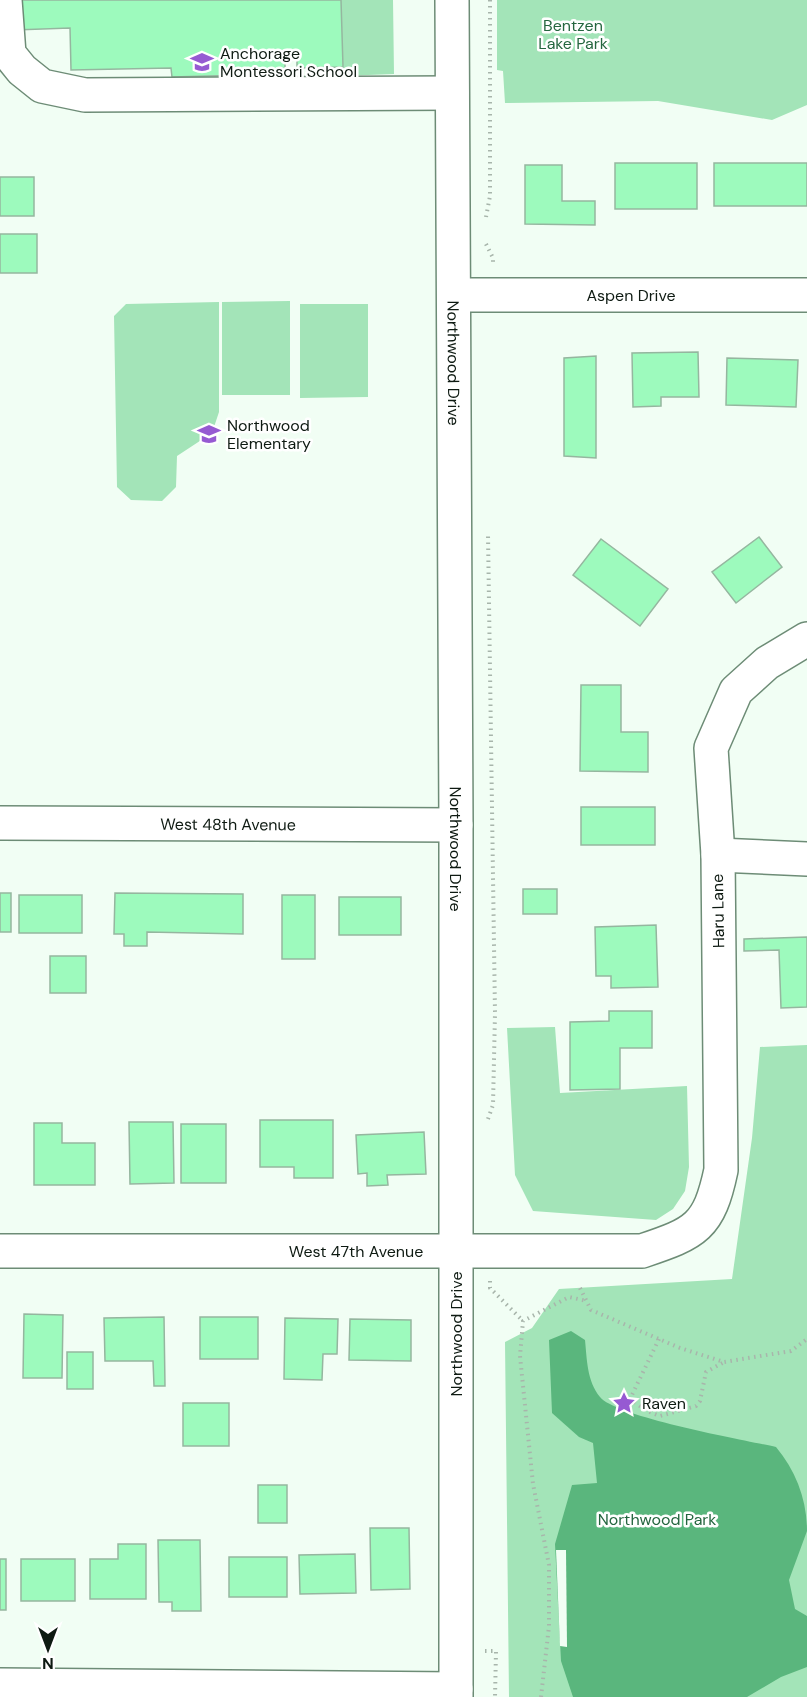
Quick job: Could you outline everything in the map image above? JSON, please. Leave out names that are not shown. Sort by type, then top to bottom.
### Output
[{"type":"street","points":[[5,0],[9,54],[22,70],[42,86],[85,95],[452,93]]},
{"type":"street","name":"Northwood Drive","points":[[452,0],[456,825],[456,1693]]},
{"type":"street","name":"Aspen Drive","points":[[454,295],[807,295]]},
{"type":"street","name":"Haru Lane","points":[[704,1222],[716,1197],[721,1170],[718,855],[711,748],[736,691],[767,663],[807,639]]},
{"type":"street","name":"West 48th Avenue","points":[[0,823],[456,825]]},
{"type":"street","points":[[718,855],[807,859]]},
{"type":"street","name":"West 47th Avenue","points":[[0,1251],[642,1251],[678,1239],[704,1222]]},
{"type":"street","points":[[0,1685],[456,1693]]},
{"type":"path","points":[[484,227],[490,196],[490,0]]},
{"type":"path","points":[[482,237],[493,258],[493,295]]},
{"type":"path","points":[[488,523],[495,1013],[493,1105],[488,1122]]},
{"type":"path","points":[[491,1251],[490,1288],[523,1321],[520,1356],[533,1484],[549,1565],[549,1626],[541,1697]]},
{"type":"path","points":[[580,1288],[591,1310],[659,1339],[724,1362]]},
{"type":"path","points":[[523,1321],[568,1297],[587,1301]]},
{"type":"path","points":[[659,1339],[630,1399],[654,1415],[660,1416],[696,1406],[700,1401],[706,1372],[724,1362],[791,1351],[807,1339]]},
{"type":"green space","points":[[341,0],[393,0],[394,74],[342,76]]},
{"type":"green space","name":"Bentzen Lake Park","points":[[497,0],[807,0],[807,105],[772,120],[658,101],[505,103],[503,71],[497,70]]},
{"type":"green space","points":[[290,301],[290,395],[222,395],[222,302]]},
{"type":"green space","points":[[219,302],[219,412],[212,433],[177,456],[176,487],[162,501],[131,500],[117,487],[114,316],[126,304]]},
{"type":"green space","points":[[300,304],[368,304],[368,397],[300,398]]},
{"type":"green space","points":[[555,1027],[560,1093],[687,1086],[689,1167],[685,1191],[673,1209],[656,1220],[533,1211],[515,1175],[507,1028]]},
{"type":"green space","name":"Northwood Park","points":[[807,1045],[807,1697],[509,1697],[505,1342],[532,1328],[559,1289],[732,1279],[752,1138],[760,1047]]},
{"type":"shaded area","points":[[571,1331],[585,1340],[592,1384],[600,1397],[611,1405],[654,1420],[776,1447],[783,1456],[795,1476],[805,1508],[807,1531],[789,1580],[795,1609],[807,1616],[807,1667],[781,1677],[747,1697],[573,1697],[561,1661],[555,1544],[572,1485],[597,1483],[593,1443],[579,1437],[552,1413],[549,1340]]},
{"type":"pier","points":[[556,1550],[566,1550],[567,1647],[560,1646]]},
{"type":"building","points":[[14,0],[341,0],[343,67],[297,68],[297,57],[285,58],[285,74],[172,77],[171,68],[71,70],[70,28],[15,30]]},
{"type":"building","points":[[615,163],[697,163],[697,209],[615,209]]},
{"type":"building","points":[[714,163],[807,163],[807,206],[714,206]]},
{"type":"building","points":[[525,165],[562,165],[562,201],[595,201],[595,225],[525,224]]},
{"type":"building","points":[[0,177],[34,177],[34,216],[0,216]]},
{"type":"building","points":[[0,234],[37,234],[37,273],[0,273]]},
{"type":"building","points":[[698,352],[699,397],[661,397],[661,406],[633,407],[632,353]]},
{"type":"building","points":[[596,356],[596,458],[564,456],[564,358]]},
{"type":"building","points":[[727,358],[798,360],[796,407],[726,405]]},
{"type":"building","points":[[759,537],[782,567],[736,603],[712,572]]},
{"type":"building","points":[[601,539],[668,589],[640,626],[573,575]]},
{"type":"building","points":[[581,685],[621,685],[621,732],[648,732],[648,772],[580,771]]},
{"type":"building","points":[[581,807],[655,807],[655,845],[581,845]]},
{"type":"building","points":[[523,889],[557,889],[557,914],[523,914]]},
{"type":"building","points":[[0,893],[11,893],[11,932],[0,932]]},
{"type":"building","points":[[115,893],[243,894],[243,934],[147,932],[147,946],[124,946],[124,934],[114,934]]},
{"type":"building","points":[[19,895],[82,895],[82,933],[19,933]]},
{"type":"building","points":[[282,895],[315,895],[315,959],[282,959]]},
{"type":"building","points":[[339,897],[401,897],[401,935],[339,935]]},
{"type":"building","points":[[656,925],[658,987],[611,988],[611,976],[596,976],[595,927]]},
{"type":"building","points":[[807,937],[807,1007],[781,1008],[779,950],[744,951],[744,939]]},
{"type":"building","points":[[50,956],[86,956],[86,993],[50,993]]},
{"type":"building","points":[[609,1011],[652,1011],[652,1048],[620,1048],[620,1089],[570,1090],[570,1022],[609,1021]]},
{"type":"building","points":[[260,1120],[333,1120],[333,1178],[294,1178],[294,1167],[260,1167]]},
{"type":"building","points":[[129,1122],[173,1122],[174,1183],[130,1184]]},
{"type":"building","points":[[34,1123],[62,1123],[62,1143],[95,1143],[95,1185],[34,1185]]},
{"type":"building","points":[[181,1124],[226,1124],[226,1183],[181,1183]]},
{"type":"building","points":[[424,1132],[426,1174],[387,1175],[388,1185],[367,1186],[367,1173],[358,1174],[356,1135]]},
{"type":"building","points":[[24,1314],[63,1315],[62,1378],[23,1378]]},
{"type":"building","points":[[164,1317],[165,1386],[154,1386],[153,1361],[105,1361],[104,1318]]},
{"type":"building","points":[[200,1317],[258,1317],[258,1359],[200,1359]]},
{"type":"building","points":[[285,1318],[338,1319],[337,1354],[323,1354],[322,1380],[284,1379]]},
{"type":"building","points":[[350,1319],[411,1320],[411,1361],[349,1360]]},
{"type":"building","points":[[67,1352],[93,1352],[93,1389],[67,1389]]},
{"type":"building","points":[[183,1403],[229,1403],[229,1446],[183,1446]]},
{"type":"building","points":[[258,1485],[287,1485],[287,1523],[258,1523]]},
{"type":"building","points":[[370,1528],[409,1528],[410,1589],[371,1590]]},
{"type":"building","points":[[158,1540],[200,1540],[201,1611],[172,1611],[172,1602],[159,1602]]},
{"type":"building","points":[[118,1544],[146,1544],[146,1599],[90,1599],[90,1559],[118,1559]]},
{"type":"building","points":[[355,1554],[356,1593],[300,1594],[299,1555]]},
{"type":"building","points":[[229,1557],[287,1557],[287,1597],[229,1597]]},
{"type":"building","points":[[0,1559],[6,1559],[6,1610],[0,1610]]},
{"type":"building","points":[[21,1559],[75,1559],[75,1601],[21,1601]]},
{"type":"place","name":"Anchorage Montessori School","points":[[202,62]]},
{"type":"place","name":"Northwood Elementary","points":[[209,434]]},
{"type":"place","name":"Raven","points":[[624,1403]]}]
